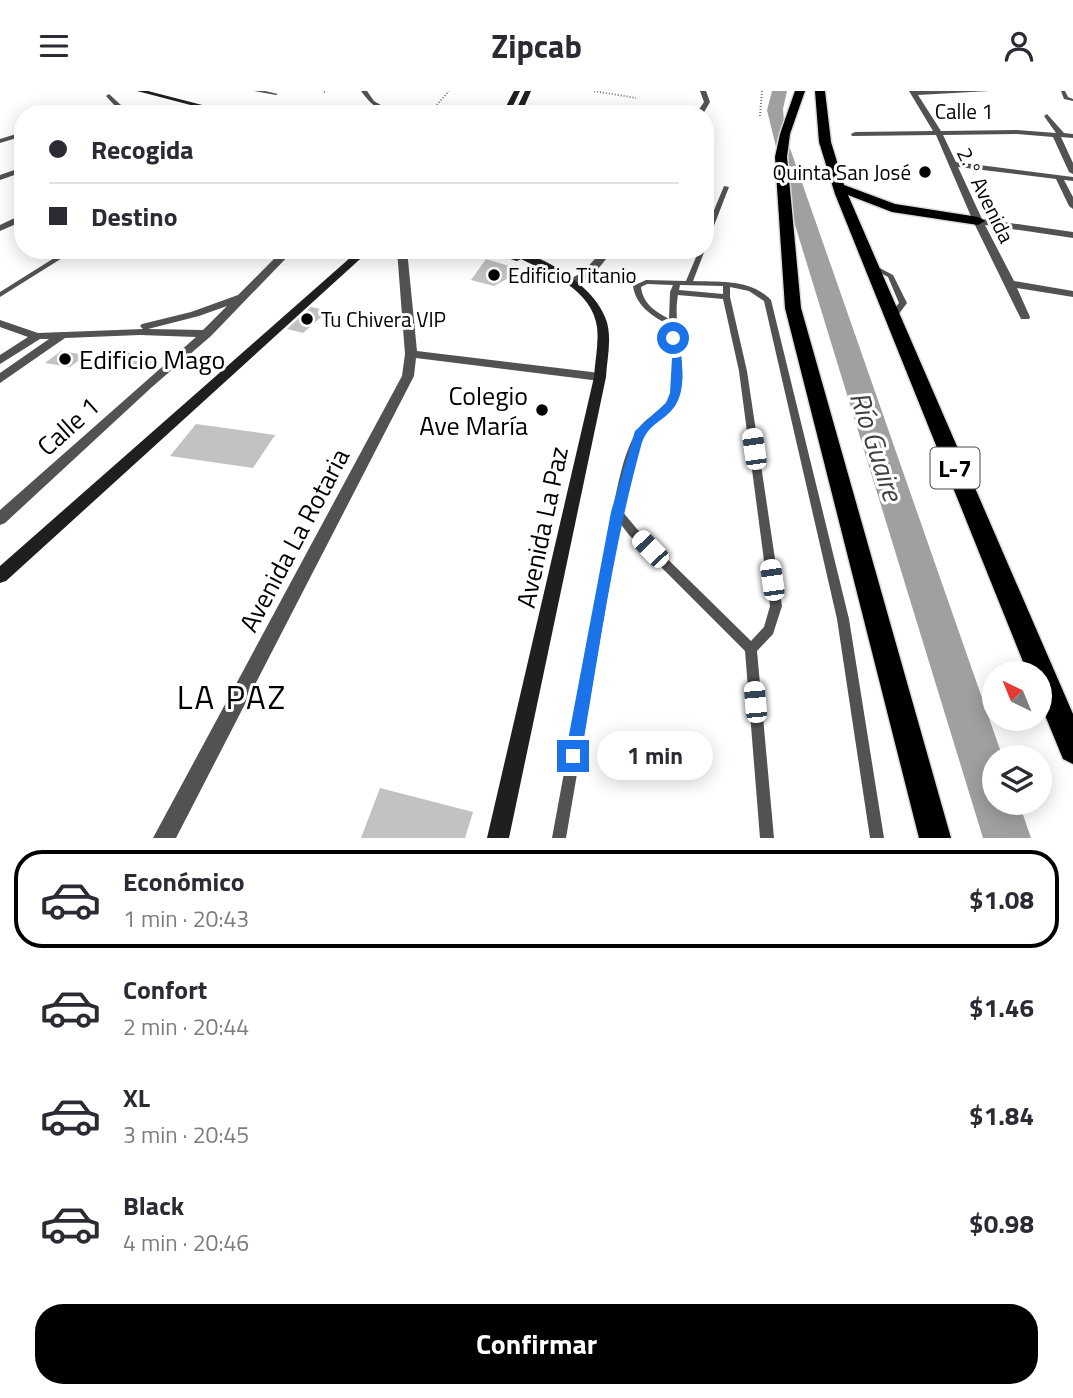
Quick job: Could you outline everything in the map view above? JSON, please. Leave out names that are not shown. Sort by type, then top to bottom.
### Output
[{"type":"highway","points":[[800,91],[785,134],[781,157],[793,307],[935,838]]},
{"type":"highway","name":"L-7","points":[[820,91],[825,142],[839,187],[1073,749]]},
{"type":"highway","points":[[839,187],[892,208],[978,221]]},
{"type":"highway","points":[[1073,708],[1073,717]]},
{"type":"main road","points":[[140,91],[197,105]]},
{"type":"main road","points":[[162,91],[219,105]]},
{"type":"main road","points":[[0,576],[356,259]]},
{"type":"main road","name":"Avenida La Paz","points":[[498,838],[600,377],[600,316],[587,296],[572,282],[524,259]]},
{"type":"street","points":[[364,91],[377,105]]},
{"type":"street","points":[[913,92],[986,91]]},
{"type":"street","name":"2.° Avenida","points":[[913,92],[937,132],[978,221],[1012,284],[1025,317]]},
{"type":"street","points":[[109,96],[118,105]]},
{"type":"street","points":[[1047,116],[1059,135],[1073,172]]},
{"type":"street","name":"Calle 1","points":[[855,134],[1017,132],[1073,137]]},
{"type":"street","points":[[951,164],[1073,179]]},
{"type":"street","points":[[1059,178],[1073,207]]},
{"type":"street","points":[[978,221],[1073,235]]},
{"type":"street","name":"Calle 1","points":[[0,519],[207,334],[281,259]]},
{"type":"street","name":"Avenida La Rotaria","points":[[164,838],[408,376],[411,354],[402,259]]},
{"type":"street","points":[[572,282],[587,274],[600,259]]},
{"type":"street","points":[[1012,284],[1073,294]]},
{"type":"street","points":[[0,379],[62,336],[147,326],[195,314],[248,295]]},
{"type":"street","points":[[0,323],[37,336],[140,332],[207,334]]},
{"type":"street","points":[[0,361],[37,336]]},
{"type":"street","points":[[411,354],[600,377]]},
{"type":"lane","points":[[256,91],[276,94]]},
{"type":"lane","points":[[1063,91],[1066,98],[1073,100]]},
{"type":"lane","points":[[714,218],[726,187]]},
{"type":"lane","points":[[0,295],[58,259]]},
{"type":"lane","points":[[689,283],[698,259]]},
{"type":"lane","points":[[671,323],[650,311],[640,300],[637,286],[646,282],[675,288],[757,291],[767,300],[843,619],[877,838]]},
{"type":"lane","points":[[675,288],[689,283],[726,291]]},
{"type":"lane","points":[[559,838],[617,512],[640,431],[670,405],[676,393],[677,358],[671,323],[675,288]]},
{"type":"lane","points":[[726,291],[743,371],[776,605],[769,630],[751,649]]},
{"type":"lane","points":[[617,512],[633,532],[751,649],[767,838]]},
{"type":"path","points":[[437,105],[449,91]]},
{"type":"path","points":[[594,91],[636,98]]},
{"type":"path","points":[[760,116],[762,91]]},
{"type":"water","name":"Río Guaire","points":[[772,91],[787,91],[783,109],[785,134],[982,698],[982,731],[994,731],[998,745],[982,745],[982,815],[1023,815],[1031,838],[983,838],[795,225],[767,110]]},
{"type":"building","name":"Edificio Titanio","points":[[486,259],[523,270],[494,286],[471,280]]},
{"type":"building","name":"Tu Chivera VIP","points":[[311,307],[328,311],[303,333],[287,329]]},
{"type":"building","name":"Edificio Mago","points":[[61,351],[86,355],[70,367],[45,363]]},
{"type":"building","points":[[125,352],[157,359],[140,372],[109,365]]},
{"type":"building","points":[[196,424],[275,435],[253,468],[170,456]]},
{"type":"building","points":[[380,788],[473,812],[465,838],[361,838]]},
{"type":"place","name":"Quinta San José","points":[[925,172]]},
{"type":"place","name":"Edificio Titanio","points":[[494,275]]},
{"type":"place","name":"Tu Chivera VIP","points":[[307,319]]},
{"type":"place","name":"Edificio Mago","points":[[65,359]]},
{"type":"place","name":"Colegio Ave María","points":[[542,410]]},
{"type":"district","name":"LA PAZ","points":[[232,697]]},
{"type":"route","points":[[573,756],[617,512],[640,431],[670,405],[676,393],[677,358],[673,338]]}]
